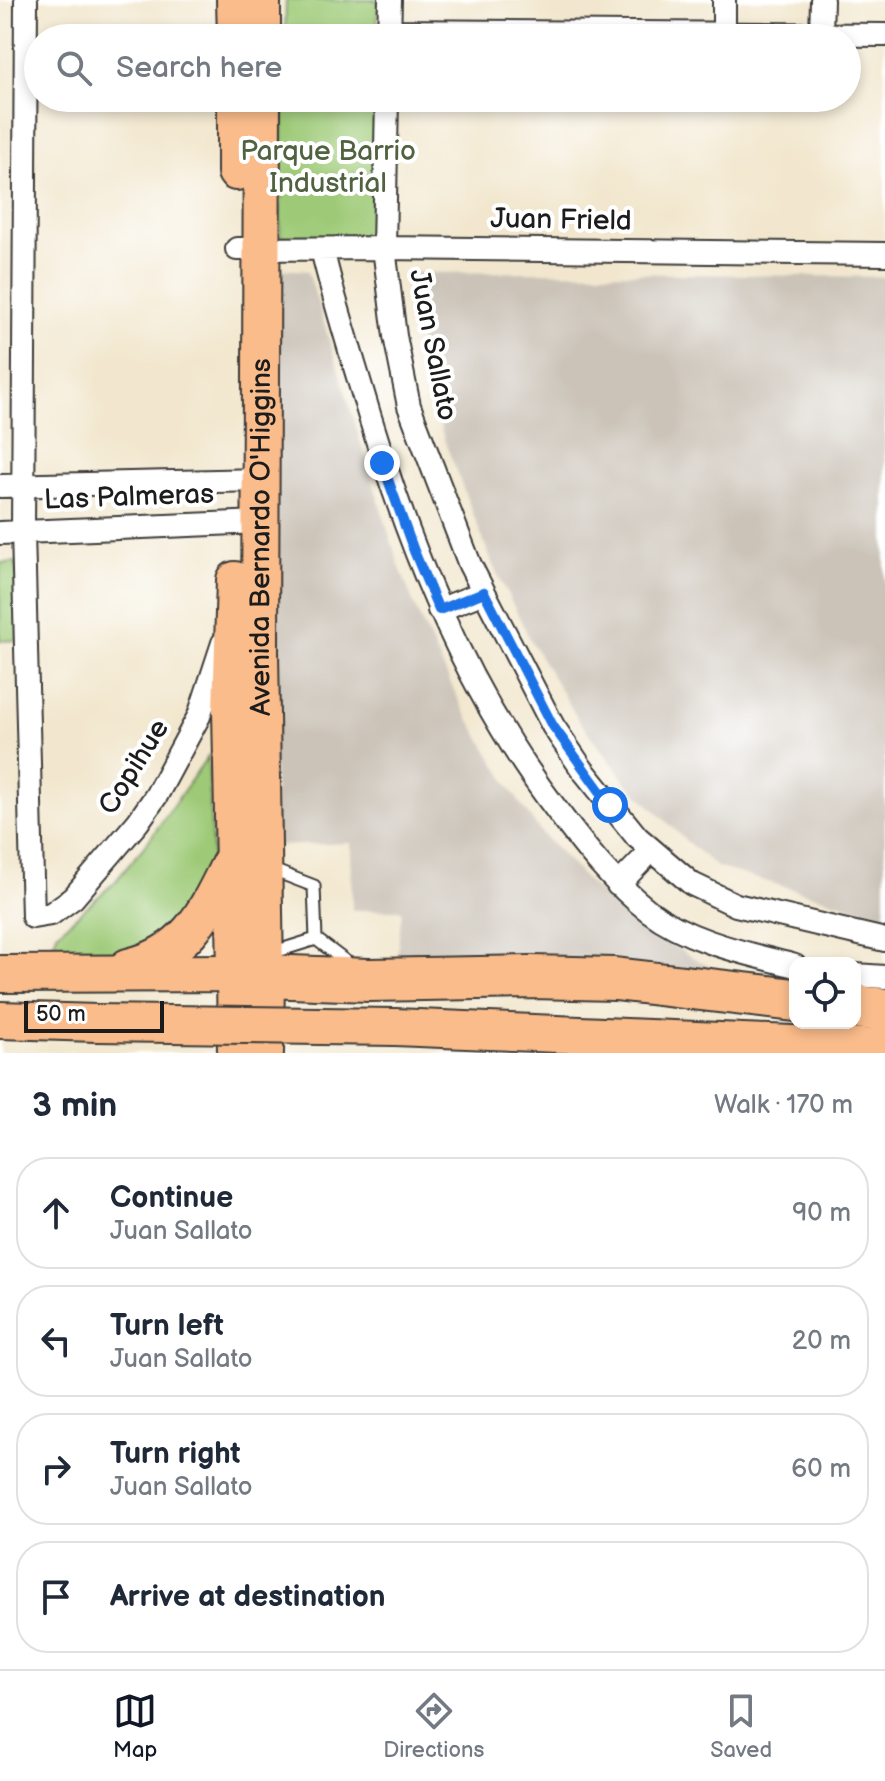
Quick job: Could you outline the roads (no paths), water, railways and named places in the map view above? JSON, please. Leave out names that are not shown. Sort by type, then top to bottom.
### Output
[{"type":"highway","points":[[255,968],[369,980],[615,979],[789,999]]},
{"type":"highway","points":[[237,1053],[255,968]]},
{"type":"highway","points":[[255,968],[264,1053]]},
{"type":"highway","points":[[861,1008],[885,1010]]},
{"type":"main road","points":[[235,0],[236,24]]},
{"type":"main road","points":[[262,0],[262,24]]},
{"type":"main road","name":"Avenida Bernardo O'Higgins","points":[[237,112],[248,249],[247,862]]},
{"type":"main road","name":"Avenida Bernardo O'Higgins","points":[[248,249],[261,112]]},
{"type":"main road","name":"Avenida Bernardo O'Higgins","points":[[247,522],[236,608],[231,710],[247,862]]},
{"type":"main road","points":[[0,974],[255,968],[247,862]]},
{"type":"main road","points":[[104,973],[145,963],[181,940],[247,862]]},
{"type":"main road","points":[[0,1020],[395,1027],[885,1048]]},
{"type":"street","points":[[26,0],[26,24]]},
{"type":"street","points":[[389,24],[390,0]]},
{"type":"street","points":[[724,0],[724,24]]},
{"type":"street","points":[[821,24],[822,0]]},
{"type":"street","points":[[861,35],[885,35]]},
{"type":"street","points":[[11,532],[23,486],[25,112]]},
{"type":"street","name":"Juan Sallato","points":[[387,112],[384,248],[395,336],[409,406],[455,527],[484,592],[553,726],[610,805],[650,852],[692,884],[736,905],[885,940]]},
{"type":"street","name":"Juan Frield","points":[[248,249],[885,254]]},
{"type":"street","points":[[322,249],[382,463],[414,551],[439,610],[489,708],[527,772],[618,885],[650,912],[669,924],[727,948],[789,964]]},
{"type":"street","name":"Las Palmeras","points":[[0,486],[248,480]]},
{"type":"street","name":"Las Palmeras","points":[[11,532],[247,522]]},
{"type":"street","name":"Copihue","points":[[11,532],[33,917],[51,914],[73,898],[116,850],[156,796],[199,716],[236,608]]},
{"type":"street","points":[[439,610],[484,592]]},
{"type":"street","points":[[618,885],[650,852]]},
{"type":"street","points":[[861,975],[885,977]]},
{"type":"lane","points":[[247,862],[314,886],[316,939]]},
{"type":"lane","points":[[255,968],[316,939]]},
{"type":"lane","points":[[316,939],[369,980]]},
{"type":"park label","name":"Parque Barrio Industrial","points":[[328,167]]}]
